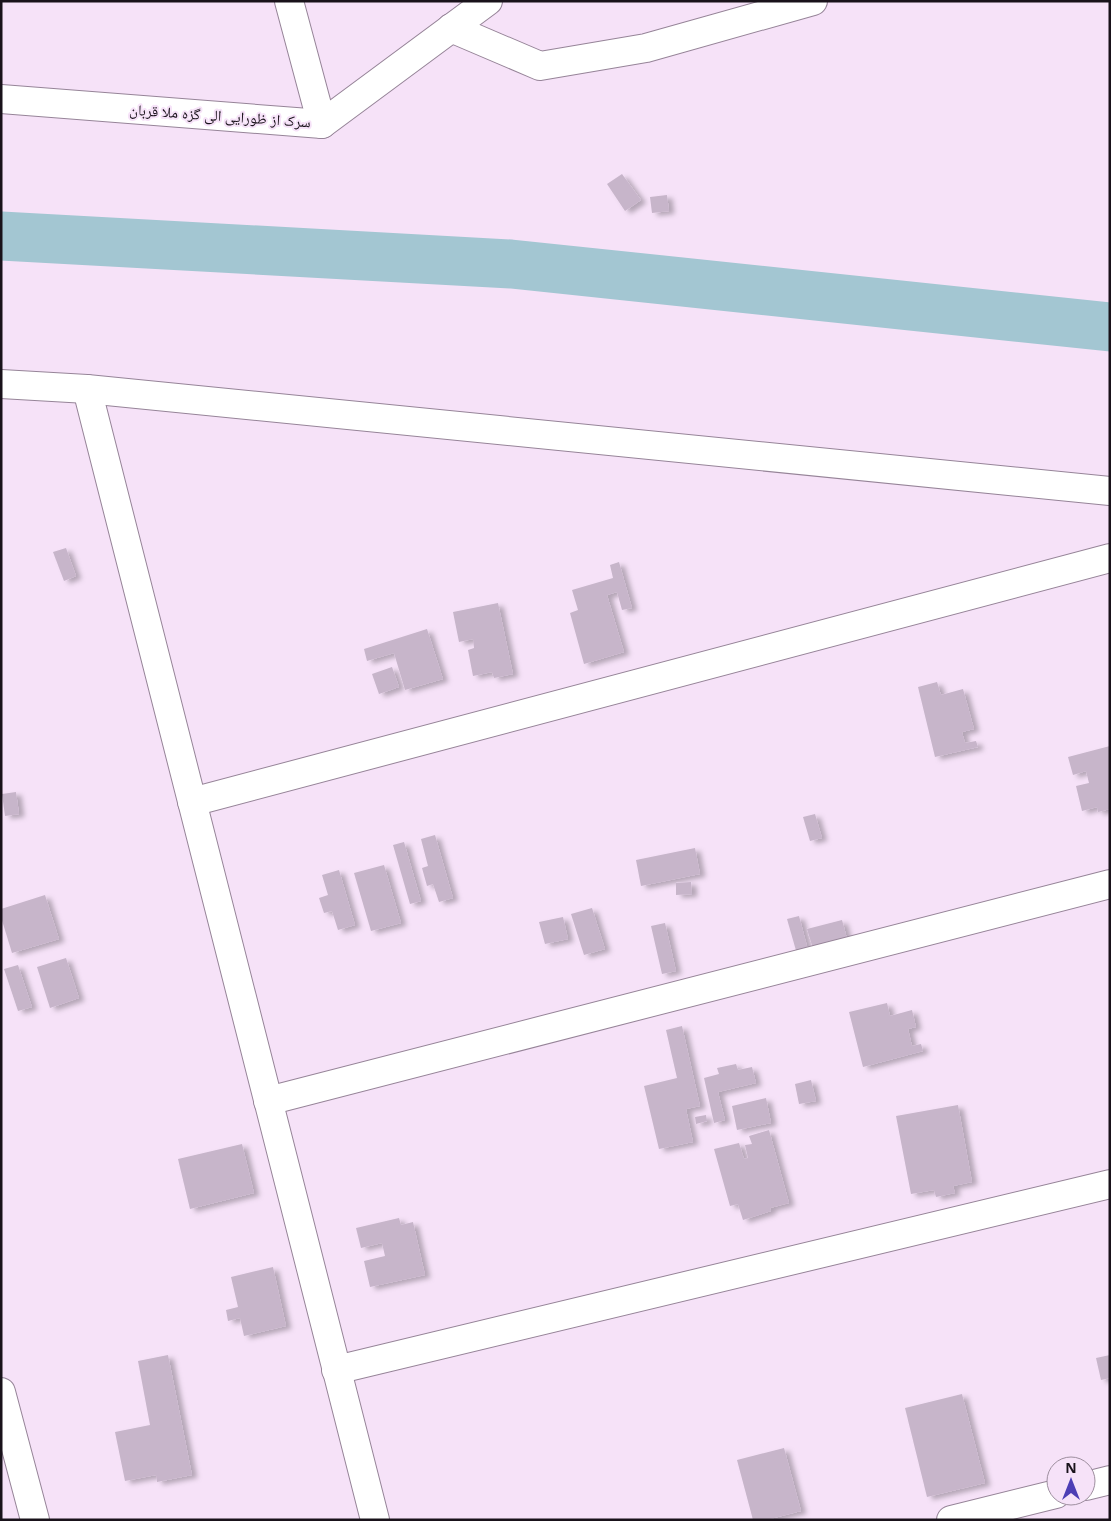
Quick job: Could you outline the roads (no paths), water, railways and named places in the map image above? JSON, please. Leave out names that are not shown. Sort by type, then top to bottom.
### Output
[{"type":"street","points":[[289,1],[322,124]]},
{"type":"street","name":"سرک از ظورایی الی گزه ملا قربان","points":[[1,99],[322,124],[488,1]]},
{"type":"street","points":[[451,28],[540,66],[646,48],[813,1]]},
{"type":"street","points":[[1,384],[87,389],[1110,491]]},
{"type":"street","points":[[87,389],[375,1520]]},
{"type":"street","points":[[192,802],[1110,558]]},
{"type":"street","points":[[268,1102],[1110,884]]},
{"type":"street","points":[[336,1370],[1110,1184]]},
{"type":"street","points":[[1,1392],[10,1460],[35,1520]]},
{"type":"street","points":[[1096,1484],[1110,1480]]},
{"type":"street","points":[[951,1520],[1046,1496]]},
{"type":"waterway","points":[[1,236],[511,264],[1110,327]]}]
